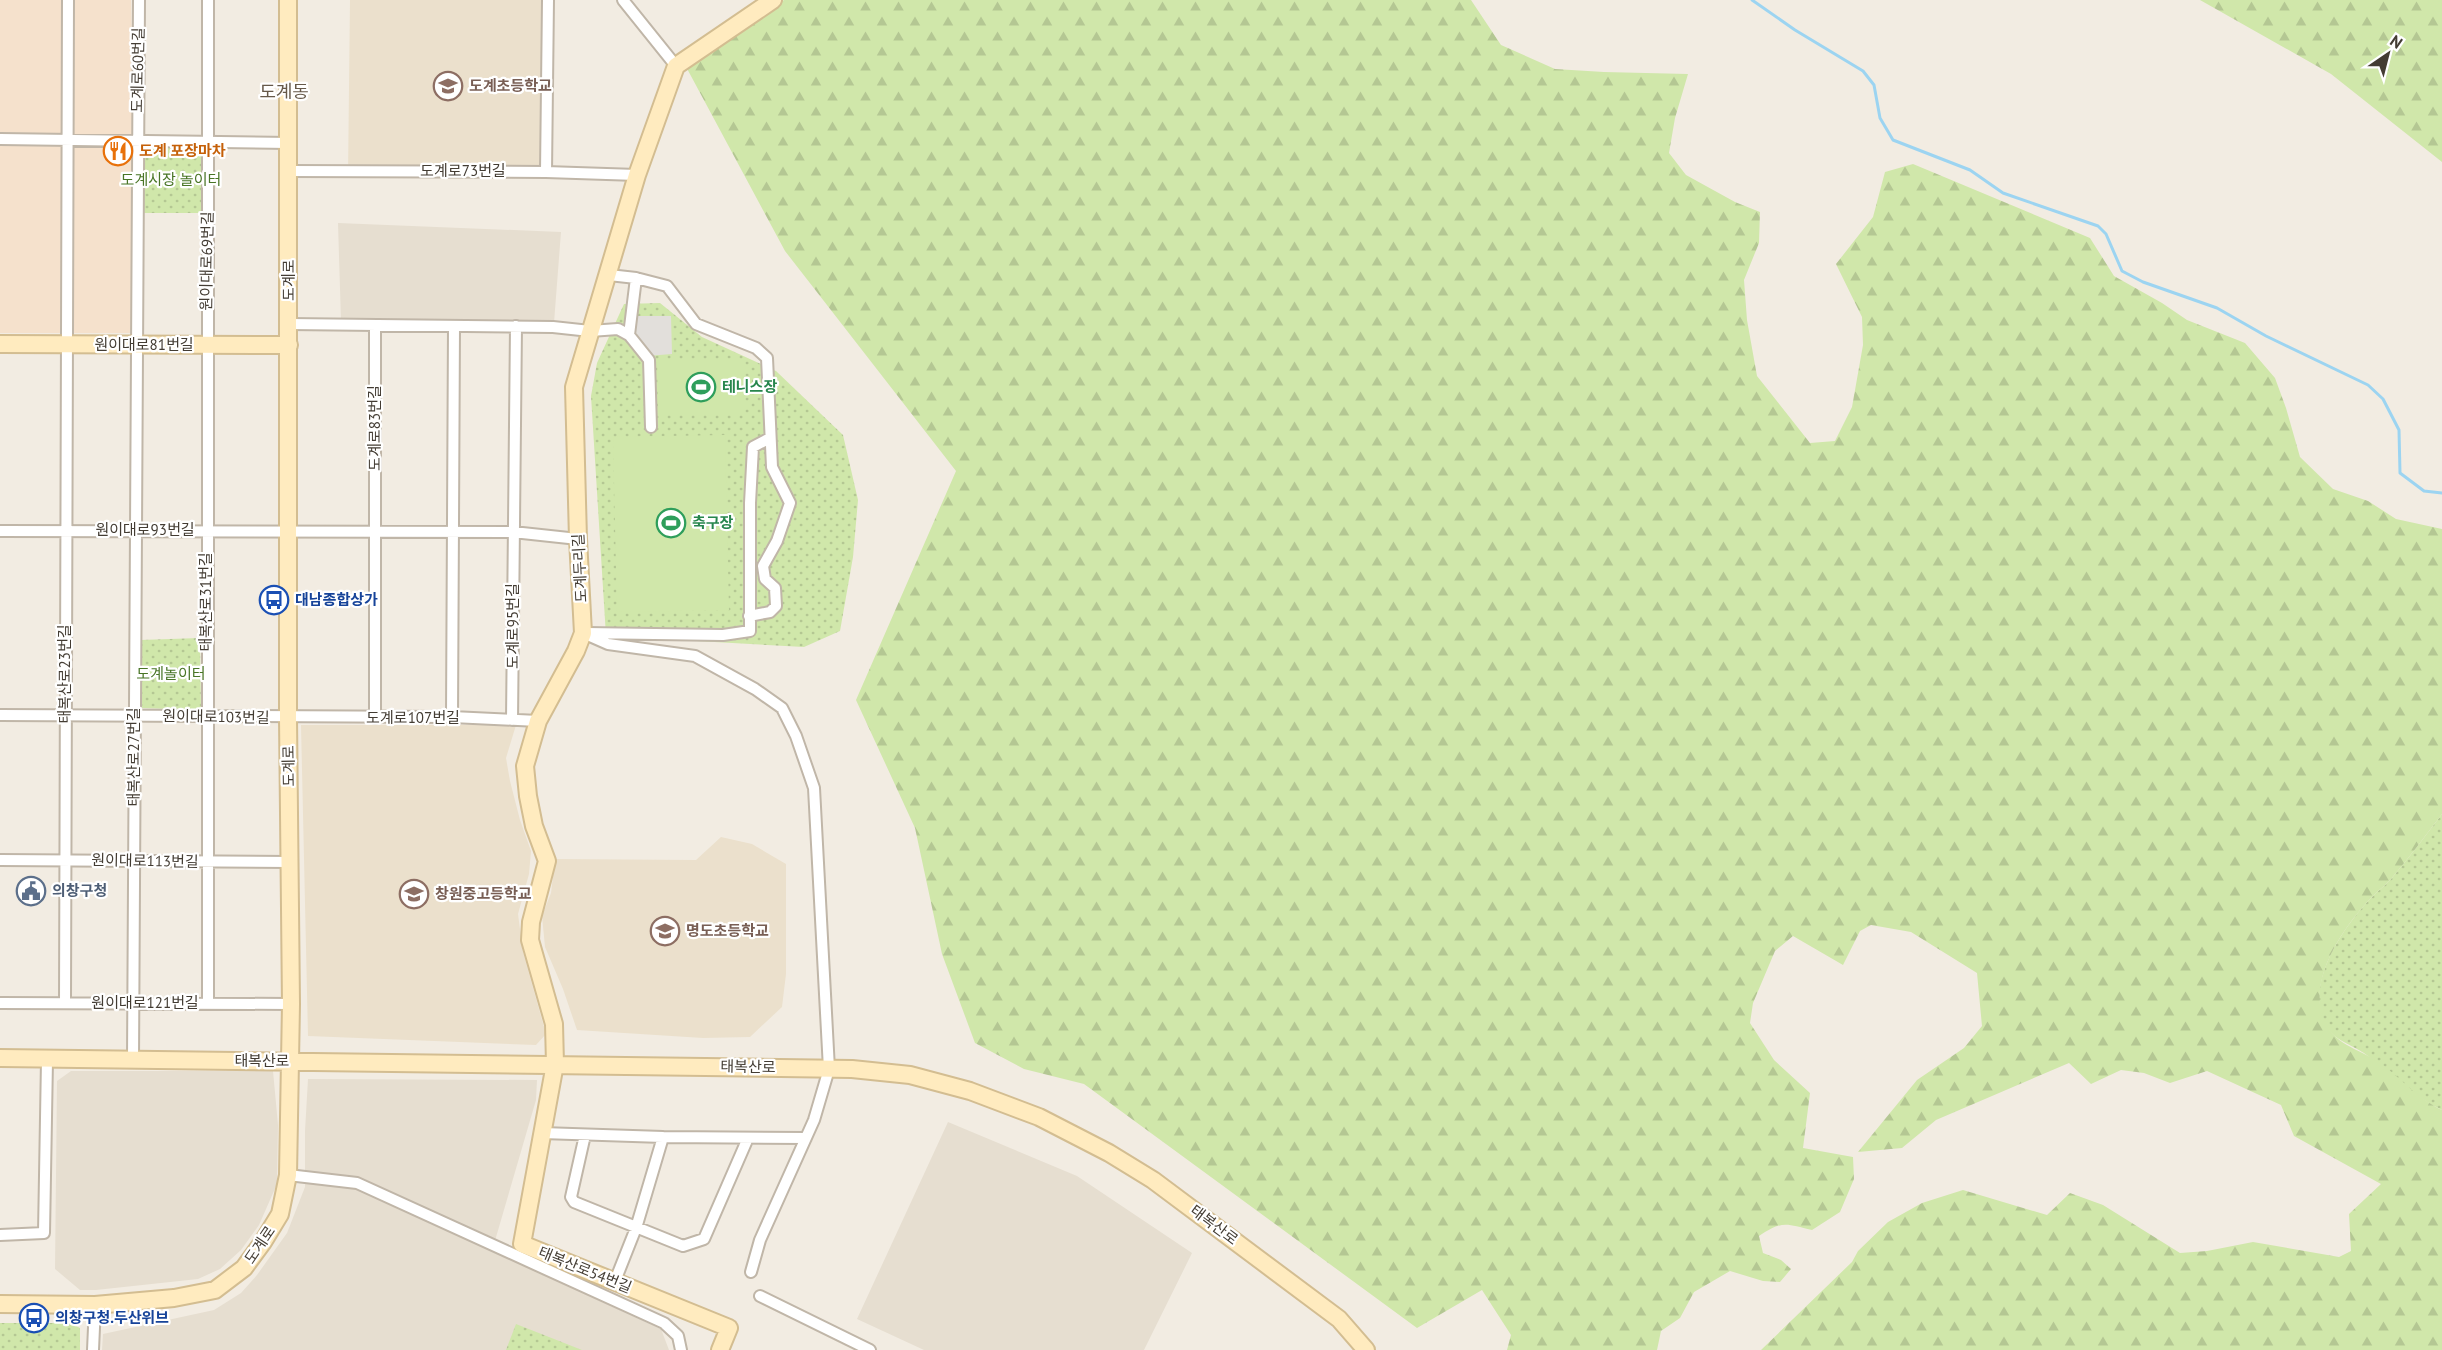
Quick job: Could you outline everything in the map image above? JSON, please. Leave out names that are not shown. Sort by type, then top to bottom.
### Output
[{"type":"street","points":[[66,344],[68,0]]},
{"type":"street","name":"도계로60번길","points":[[137,141],[139,0]]},
{"type":"street","points":[[208,0],[208,140]]},
{"type":"street","name":"도계로","points":[[0,1304],[95,1305],[174,1298],[215,1290],[244,1268],[280,1214],[288,1175],[291,1004],[288,718],[288,0]]},
{"type":"street","points":[[546,172],[548,0]]},
{"type":"street","points":[[623,0],[676,66],[773,0]]},
{"type":"street","name":"도계두리길","points":[[555,1064],[554,1024],[530,940],[531,922],[547,861],[534,826],[525,766],[538,721],[576,651],[583,633],[574,387],[637,174],[676,66]]},
{"type":"street","points":[[0,139],[208,140],[289,143]]},
{"type":"street","name":"원이대로69번길","points":[[206,345],[208,140]]},
{"type":"street","points":[[135,345],[137,141]]},
{"type":"street","name":"도계로73번길","points":[[289,171],[637,174]]},
{"type":"street","points":[[609,275],[636,278],[667,286],[696,324],[756,348],[767,358],[772,467],[790,503],[777,541],[763,566],[765,579],[775,588],[776,606],[771,612],[749,616]]},
{"type":"street","points":[[629,335],[636,278]]},
{"type":"street","points":[[289,324],[516,326],[591,331],[618,329],[629,335],[649,360],[651,427]]},
{"type":"street","name":"도계로83번길","points":[[375,325],[375,532]]},
{"type":"street","points":[[452,717],[454,326]]},
{"type":"street","points":[[513,532],[516,326]]},
{"type":"street","name":"원이대로81번길","points":[[0,344],[289,345]]},
{"type":"street","name":"태복산로23번길","points":[[65,1003],[66,344]]},
{"type":"street","name":"태복산로27번길","points":[[133,1060],[135,345]]},
{"type":"street","name":"태복산로31번길","points":[[206,345],[208,1003]]},
{"type":"street","points":[[583,633],[596,631],[723,635],[750,631],[753,447],[771,438]]},
{"type":"street","name":"원이대로93번길","points":[[0,531],[289,532]]},
{"type":"street","points":[[289,532],[513,532],[578,539]]},
{"type":"street","points":[[375,532],[375,718]]},
{"type":"street","name":"도계로95번길","points":[[512,720],[513,532]]},
{"type":"street","points":[[583,633],[608,644],[695,656],[755,689],[782,708],[796,736],[814,788],[829,1068],[814,1120],[760,1240],[751,1272]]},
{"type":"street","name":"원이대로103번길","points":[[0,715],[288,718]]},
{"type":"street","name":"도계로107번길","points":[[288,718],[452,717],[538,721]]},
{"type":"street","name":"원이대로113번길","points":[[0,860],[291,862]]},
{"type":"street","name":"원이대로121번길","points":[[0,1003],[291,1004]]},
{"type":"street","name":"태복산로","points":[[0,1058],[829,1068],[910,1076],[970,1091],[1039,1117],[1109,1153],[1153,1180],[1339,1319],[1366,1350]]},
{"type":"street","points":[[0,1235],[44,1233],[47,1060]]},
{"type":"street","name":"태복산로54번길","points":[[555,1064],[522,1244],[729,1328],[720,1350]]},
{"type":"street","points":[[542,1134],[806,1138]]},
{"type":"street","points":[[585,1135],[571,1197],[574,1202],[683,1246],[704,1239],[748,1138]]},
{"type":"street","points":[[615,1281],[636,1228],[663,1137]]},
{"type":"street","points":[[288,1175],[357,1183],[664,1323],[678,1336],[681,1350]]},
{"type":"street","points":[[760,1296],[870,1350]]},
{"type":"street","points":[[93,1350],[95,1305]]},
{"type":"shaded area","points":[[0,0],[131,0],[134,138],[132,333],[0,333]]},
{"type":"shaded area","name":"도계초등학교","points":[[350,0],[548,0],[546,172],[348,176]]},
{"type":"shaded area","points":[[338,223],[561,232],[554,323],[341,321]]},
{"type":"shaded area","points":[[635,316],[671,316],[672,354],[647,356],[633,333]]},
{"type":"shaded area","name":"창원중고등학교","points":[[301,725],[516,725],[506,758],[520,820],[531,851],[529,874],[518,914],[523,952],[546,1034],[536,1045],[308,1036]]},
{"type":"shaded area","name":"명도초등학교","points":[[721,837],[752,844],[786,864],[786,974],[782,1007],[750,1037],[703,1038],[577,1030],[545,947],[542,916],[551,893],[555,859],[696,860]]},
{"type":"shaded area","points":[[71,1071],[273,1071],[278,1125],[277,1184],[259,1225],[241,1250],[220,1269],[198,1279],[80,1290],[55,1269],[57,1081]]},
{"type":"shaded area","points":[[308,1079],[537,1080],[536,1100],[492,1251],[661,1329],[669,1350],[102,1350],[103,1334],[214,1310],[241,1293],[257,1275],[287,1233],[305,1187]]},
{"type":"shaded area","points":[[948,1122],[1077,1176],[1192,1253],[1144,1350],[924,1350],[857,1319]]},
{"type":"green space","points":[[784,0],[1471,0],[1501,45],[1555,69],[1688,74],[1675,118],[1669,153],[1686,175],[1735,202],[1760,212],[1759,243],[1744,280],[1747,320],[1757,376],[1810,443],[1835,441],[1852,407],[1863,345],[1862,317],[1836,264],[1873,217],[1885,172],[1913,164],[2090,238],[2114,276],[2187,320],[2245,343],[2275,378],[2300,457],[2333,489],[2368,501],[2396,519],[2442,529],[2442,814],[2391,879],[2373,895],[2348,925],[2329,959],[2320,995],[2321,1012],[2333,1035],[2377,1061],[2418,1095],[2442,1110],[2442,1350],[1761,1350],[1852,1262],[1858,1251],[1888,1222],[1922,1203],[1963,1190],[2047,1215],[2070,1193],[2103,1205],[2180,1253],[2207,1251],[2253,1242],[2339,1257],[2351,1251],[2349,1214],[2381,1184],[2294,1136],[2281,1105],[2207,1071],[2170,1083],[2144,1073],[2121,1070],[2091,1084],[2069,1063],[1936,1120],[1902,1148],[1858,1152],[1917,1080],[1964,1048],[1982,1026],[1977,973],[1911,932],[1871,925],[1860,931],[1843,965],[1793,936],[1775,951],[1753,1003],[1750,1023],[1774,1060],[1810,1093],[1803,1148],[1853,1157],[1854,1179],[1840,1212],[1812,1230],[1779,1225],[1759,1236],[1763,1253],[1781,1260],[1791,1269],[1780,1282],[1763,1281],[1730,1271],[1694,1292],[1680,1318],[1661,1331],[1657,1350],[1507,1350],[1511,1335],[1482,1290],[1417,1328],[1084,1084],[1024,1069],[975,1043],[942,954],[915,828],[856,700],[956,471],[785,251],[684,63]]},
{"type":"green space","points":[[2200,0],[2442,0],[2442,162],[2331,74]]},
{"type":"green space","name":"도계시장 놀이터","points":[[139,148],[203,148],[203,213],[139,213]]},
{"type":"green space","points":[[660,303],[702,337],[776,371],[843,435],[858,500],[853,557],[840,631],[804,647],[606,636],[591,396],[597,363],[624,304]]},
{"type":"green space","name":"테니스장","points":[[657,360],[744,360],[744,414],[658,414]]},
{"type":"green space","name":"축구장","points":[[725,435],[729,610],[617,612],[613,437]]},
{"type":"green space","name":"도계놀이터","points":[[200,638],[201,710],[141,708],[140,640]]},
{"type":"green space","points":[[2442,814],[2442,1110],[2422,1099],[2363,1052],[2331,1033],[2321,1012],[2319,995],[2322,977],[2329,959],[2348,925],[2373,895],[2391,879]]},
{"type":"green space","points":[[0,1323],[70,1323],[80,1328],[80,1350],[0,1350]]},
{"type":"green space","points":[[516,1324],[582,1350],[506,1350]]},
{"type":"waterway","points":[[1752,0],[1795,30],[1863,71],[1874,85],[1880,118],[1893,140],[1970,170],[2003,193],[2098,226],[2106,234],[2122,271],[2143,282],[2217,308],[2266,336],[2368,385],[2383,399],[2399,430],[2400,473],[2424,491],[2442,493]]},
{"type":"place","name":"도계초등학교","points":[[448,86]]},
{"type":"place","name":"도계 포장마차","points":[[118,151]]},
{"type":"place","name":"테니스장","points":[[701,387]]},
{"type":"place","name":"축구장","points":[[671,523]]},
{"type":"place","name":"대남종합상가","points":[[274,600]]},
{"type":"place","name":"의창구청","points":[[31,891]]},
{"type":"place","name":"창원중고등학교","points":[[414,894]]},
{"type":"place","name":"명도초등학교","points":[[665,931]]},
{"type":"place","name":"의창구청.두산위브","points":[[34,1318]]},
{"type":"district","name":"도계동","points":[[284,92]]}]
